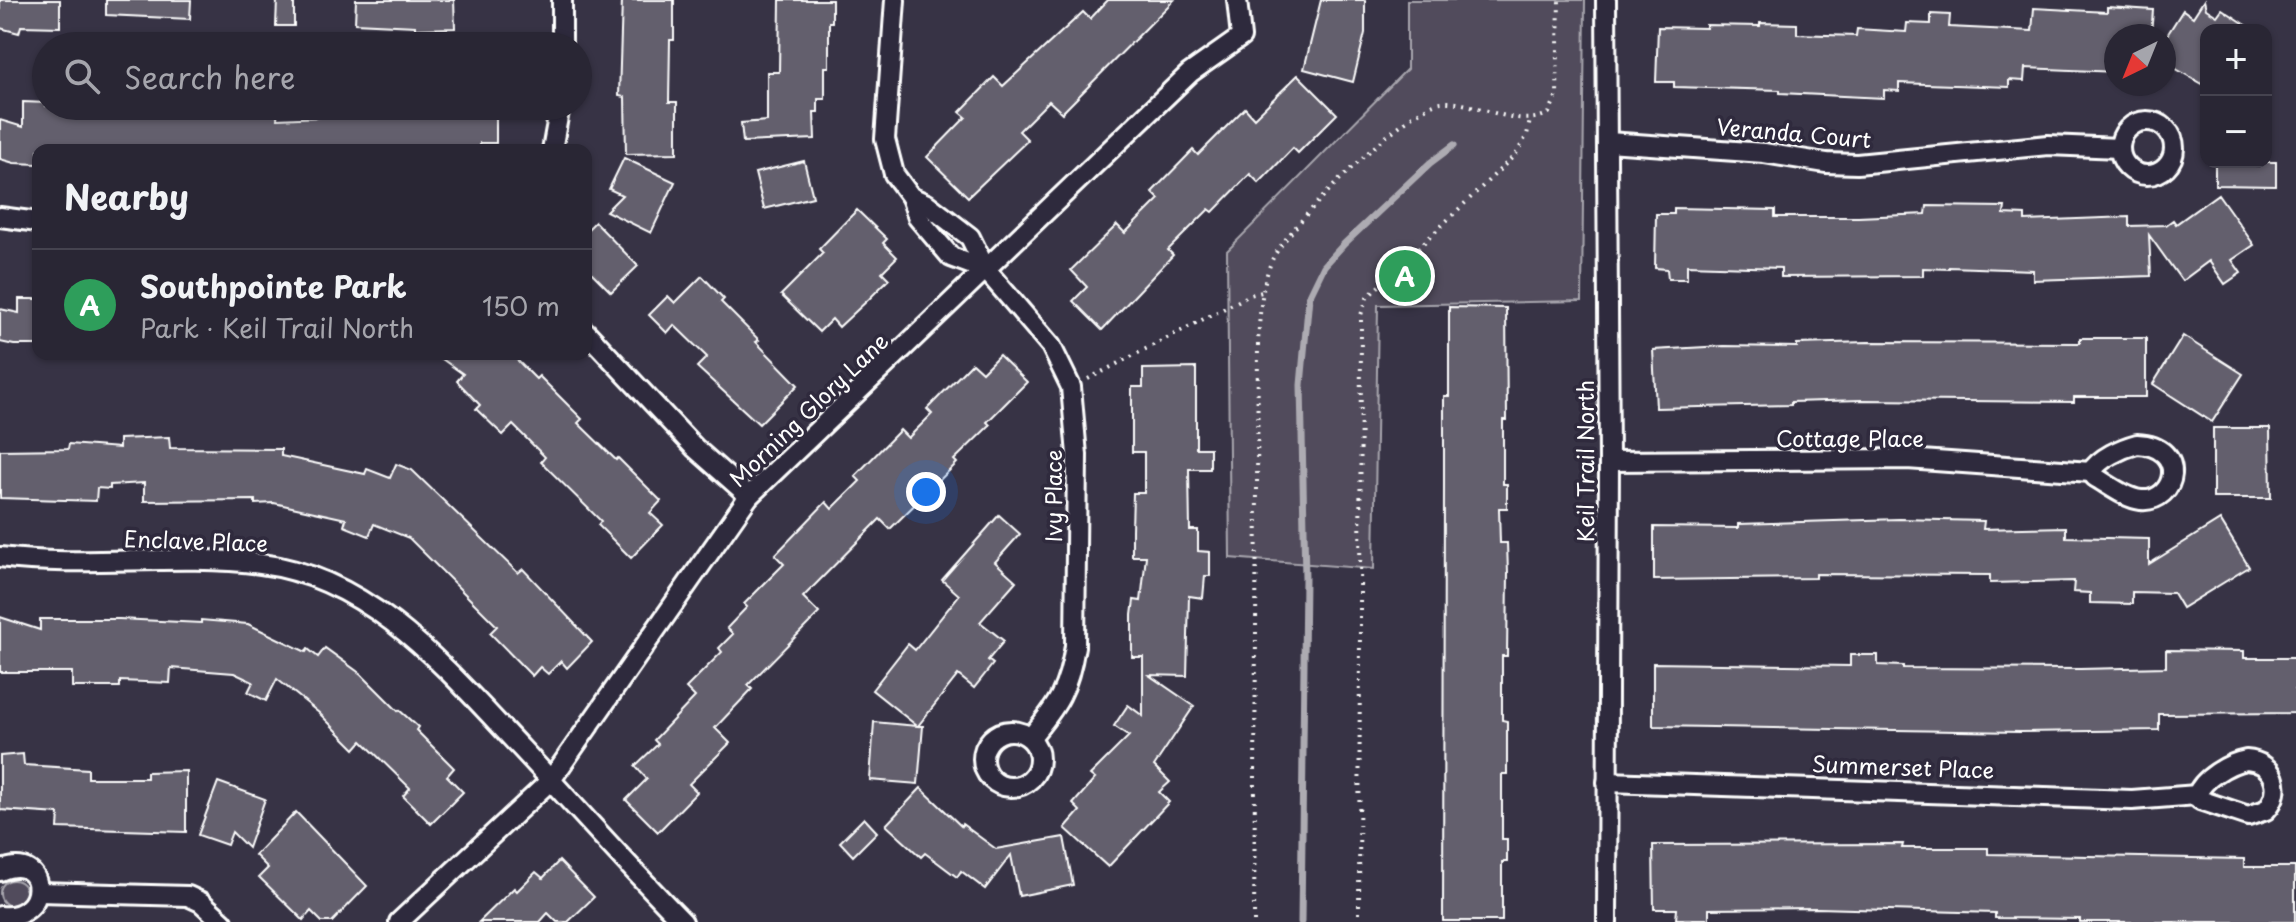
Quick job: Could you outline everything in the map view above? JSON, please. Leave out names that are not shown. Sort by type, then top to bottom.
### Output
[{"type":"street","points":[[562,0],[562,32]]},
{"type":"street","points":[[895,0],[885,139],[894,174],[911,197],[918,218],[951,257],[986,270]]},
{"type":"street","name":"Morning Glory Lane","points":[[399,922],[551,780],[749,496],[1190,73],[1241,37],[1237,0]]},
{"type":"street","name":"Keil Trail North","points":[[1606,0],[1609,461],[1607,922]]},
{"type":"street","points":[[553,144],[557,120]]},
{"type":"street","name":"Veranda Court","points":[[1608,142],[1764,153],[1826,163],[1857,164],[2048,145],[2119,148]]},
{"type":"street","points":[[911,197],[927,204],[970,237],[986,270]]},
{"type":"street","points":[[0,217],[32,221]]},
{"type":"street","name":"Ivy Place","points":[[986,270],[1045,338],[1063,366],[1071,387],[1077,455],[1075,646],[1061,698],[1030,738]]},
{"type":"street","points":[[592,338],[695,448],[749,496]]},
{"type":"street","name":"Cottage Place","points":[[1609,461],[1907,459],[2091,472]]},
{"type":"street","name":"Enclave Place","points":[[0,557],[247,563],[308,574],[381,612],[462,684],[683,922]]},
{"type":"street","name":"Summerset Place","points":[[1607,782],[2132,800],[2197,795]]},
{"type":"street","points":[[0,871],[16,868],[24,871],[32,876],[39,892],[35,908],[29,914],[14,920],[0,916]]},
{"type":"street","points":[[39,892],[175,894],[201,902],[223,922]]},
{"type":"path","points":[[1254,922],[1258,342],[1262,292],[1273,258],[1299,221],[1392,131],[1419,110],[1436,103],[1450,102],[1530,120],[1549,113],[1557,95],[1559,0]]},
{"type":"path","points":[[1359,922],[1361,315],[1367,298],[1516,154],[1527,135],[1530,120]]},
{"type":"path","points":[[1071,387],[1262,292]]},
{"type":"shaded area","points":[[1407,0],[1585,0],[1582,301],[1378,305],[1374,569],[1230,558],[1227,251],[1407,69]]},
{"type":"shaded area","points":[[13,880],[22,884],[26,893],[22,902],[13,906],[4,902],[0,893],[4,884]]},
{"type":"building","points":[[0,0],[60,0],[60,27],[21,26],[19,33],[0,28]]},
{"type":"building","points":[[106,0],[191,0],[190,19],[106,15]]},
{"type":"building","points":[[277,0],[294,0],[294,26],[276,26]]},
{"type":"building","points":[[356,0],[454,0],[455,28],[415,29],[415,26],[355,23]]},
{"type":"building","points":[[622,0],[674,0],[669,102],[677,102],[677,153],[626,154],[625,97],[619,96]]},
{"type":"building","points":[[780,0],[832,0],[829,67],[825,67],[825,99],[818,99],[818,112],[814,112],[815,139],[743,142],[741,123],[767,121],[767,72],[779,72]]},
{"type":"building","points":[[1108,0],[1174,0],[1062,113],[1049,101],[1019,131],[1028,140],[968,197],[927,157],[966,117],[960,112],[994,77],[1003,86],[1083,12],[1090,19]]},
{"type":"building","points":[[1321,0],[1365,0],[1365,33],[1353,82],[1304,69]]},
{"type":"building","points":[[2204,0],[2206,9],[2217,16],[2222,9],[2245,24],[2200,24],[2200,83],[2176,69],[2174,24],[2183,10],[2193,17]]},
{"type":"building","points":[[2107,7],[2153,10],[2152,24],[2104,24],[2104,71],[2025,68],[2024,81],[2009,80],[2009,87],[1899,83],[1899,91],[1884,90],[1884,98],[1780,93],[1780,90],[1674,87],[1674,82],[1656,82],[1658,27],[1797,24],[1797,34],[1856,36],[1857,29],[1906,32],[1907,23],[1931,24],[1931,14],[1950,15],[1949,27],[2032,31],[2034,8],[2107,12]]},
{"type":"building","points":[[1298,75],[1337,114],[1298,153],[1293,148],[1259,183],[1250,174],[1213,212],[1209,209],[1168,250],[1173,255],[1102,330],[1073,301],[1087,287],[1071,270],[1117,225],[1125,233],[1159,199],[1152,192],[1193,150],[1198,155],[1245,108],[1254,118]]},
{"type":"building","points":[[23,102],[32,102],[32,120],[496,120],[496,143],[32,144],[32,164],[0,159],[0,120],[23,127]]},
{"type":"building","points":[[624,158],[675,182],[651,233],[606,211],[622,195],[609,189]]},
{"type":"building","points":[[804,161],[813,197],[764,209],[755,173]]},
{"type":"building","points":[[2272,162],[2276,162],[2276,186],[2215,185],[2215,168],[2272,168]]},
{"type":"building","points":[[2218,194],[2254,245],[2232,260],[2241,273],[2225,284],[2209,261],[2182,281],[2149,235],[2151,276],[2033,280],[2033,270],[1949,267],[1923,268],[1923,276],[1781,277],[1781,268],[1687,265],[1687,279],[1668,279],[1667,269],[1655,268],[1656,214],[1674,214],[1674,208],[1775,210],[1775,217],[1858,217],[1926,214],[1927,206],[2005,207],[2004,214],[2025,215],[2025,221],[2129,217],[2129,226],[2166,225],[2173,220],[2176,224]]},
{"type":"building","points":[[857,210],[887,239],[883,243],[897,257],[882,272],[889,279],[869,299],[839,327],[832,319],[819,332],[781,295],[823,253],[819,249]]},
{"type":"building","points":[[595,222],[638,266],[611,292],[592,273],[592,225]]},
{"type":"building","points":[[702,276],[724,299],[721,302],[759,340],[756,342],[798,385],[759,424],[697,367],[707,357],[674,325],[667,333],[649,315],[668,296],[675,303]]},
{"type":"building","points":[[19,299],[32,299],[32,345],[0,342],[0,309],[19,313]]},
{"type":"building","points":[[1449,307],[1506,308],[1507,420],[1503,420],[1503,484],[1507,484],[1507,508],[1499,508],[1500,543],[1507,543],[1508,573],[1507,656],[1502,656],[1502,720],[1507,721],[1507,774],[1502,774],[1502,839],[1507,839],[1507,862],[1502,862],[1502,921],[1443,921],[1444,396],[1449,396]]},
{"type":"building","points":[[2183,336],[2243,374],[2212,422],[2153,384]]},
{"type":"building","points":[[2080,338],[2146,338],[2146,397],[2074,397],[2074,402],[1862,400],[1656,408],[1653,350],[1868,342],[2080,343]]},
{"type":"building","points":[[999,355],[1027,382],[954,460],[957,463],[890,529],[880,519],[803,597],[819,613],[748,685],[752,689],[715,728],[730,743],[689,784],[697,792],[658,832],[626,800],[647,779],[635,766],[658,744],[654,740],[695,697],[686,688],[722,652],[719,648],[733,634],[727,628],[747,607],[744,604],[784,564],[775,555],[826,502],[832,509],[860,481],[855,476],[900,430],[908,438],[932,414],[927,409],[972,363],[982,372]]},
{"type":"building","points":[[443,360],[517,360],[536,379],[539,376],[582,419],[578,423],[661,501],[650,513],[663,525],[631,558],[598,525],[601,521],[541,462],[545,457],[513,425],[503,435],[476,409],[480,405],[457,381],[463,374]]},
{"type":"building","points":[[1196,368],[1196,448],[1210,448],[1210,469],[1189,469],[1190,530],[1198,530],[1198,551],[1210,552],[1210,576],[1205,576],[1203,598],[1189,596],[1187,676],[1149,675],[1194,706],[1154,766],[1170,782],[1159,792],[1169,802],[1108,867],[1065,828],[1080,811],[1073,804],[1095,779],[1090,775],[1129,736],[1114,726],[1128,705],[1143,716],[1143,657],[1132,657],[1132,615],[1134,600],[1141,601],[1146,556],[1132,556],[1132,530],[1133,493],[1144,493],[1144,452],[1132,452],[1132,387],[1143,387],[1143,369]]},
{"type":"building","points":[[2213,428],[2270,428],[2271,498],[2213,498]]},
{"type":"building","points":[[169,437],[170,448],[281,449],[281,456],[365,474],[367,469],[390,478],[396,464],[412,470],[518,573],[523,569],[592,642],[567,668],[561,661],[548,674],[540,667],[532,676],[490,633],[497,626],[409,538],[374,524],[369,536],[344,526],[346,519],[274,503],[255,504],[255,500],[144,501],[144,483],[97,488],[96,501],[0,498],[0,450],[68,449],[69,444],[119,448],[119,439]]},
{"type":"building","points":[[999,515],[1020,534],[995,562],[1016,581],[980,622],[1004,641],[988,660],[993,664],[974,688],[958,675],[918,726],[923,726],[918,784],[870,780],[874,722],[917,726],[872,690],[908,644],[915,650],[959,595],[942,580]]},
{"type":"building","points":[[1899,519],[1984,521],[1983,529],[2066,527],[2066,537],[2149,539],[2149,564],[2220,520],[2249,567],[2182,608],[2173,593],[2132,592],[2132,604],[2090,603],[2090,593],[2073,592],[2074,581],[1990,583],[1990,575],[1816,574],[1816,578],[1654,580],[1654,527],[1738,528],[1738,524]]},
{"type":"building","points":[[0,617],[40,630],[40,619],[201,623],[201,620],[248,624],[306,652],[308,649],[318,657],[325,648],[361,674],[418,727],[416,730],[454,768],[447,776],[463,792],[431,824],[403,796],[410,788],[362,741],[355,749],[319,713],[277,679],[266,701],[248,692],[253,682],[234,673],[171,668],[170,683],[120,681],[120,687],[72,687],[72,672],[0,672]]},
{"type":"building","points":[[2166,650],[2244,651],[2244,658],[2295,658],[2295,713],[2159,714],[2159,730],[2020,732],[1653,726],[1653,663],[1850,666],[1850,655],[1878,655],[1878,665],[1903,668],[2166,667]]},
{"type":"building","points":[[23,754],[24,765],[88,769],[88,778],[147,778],[147,772],[186,771],[186,832],[58,828],[59,814],[0,810],[0,756]]},
{"type":"building","points":[[218,782],[265,799],[248,848],[232,832],[227,845],[198,835]]},
{"type":"building","points":[[921,788],[961,826],[996,849],[1064,837],[1073,885],[1019,896],[1011,855],[985,889],[961,871],[957,877],[925,853],[921,857],[886,825]]},
{"type":"building","points":[[296,812],[367,886],[332,922],[322,922],[311,911],[303,920],[259,877],[268,868],[255,855]]},
{"type":"building","points":[[864,818],[877,832],[853,856],[840,842]]},
{"type":"building","points":[[1903,844],[1902,848],[1988,848],[1988,854],[2244,859],[2244,867],[2295,867],[2295,922],[2080,922],[2080,919],[1995,918],[1995,913],[1818,908],[1709,909],[1709,919],[1676,919],[1677,909],[1654,909],[1653,845]]},
{"type":"building","points":[[559,861],[594,897],[568,922],[557,922],[548,913],[540,922],[479,922],[514,888],[517,891],[536,872],[543,878]]},
{"type":"waterway","points":[[1301,922],[1305,578],[1301,385],[1309,297],[1324,266],[1344,244],[1430,163],[1454,145]]},
{"type":"place","name":"Southpointe Park","points":[[1405,276]]}]
